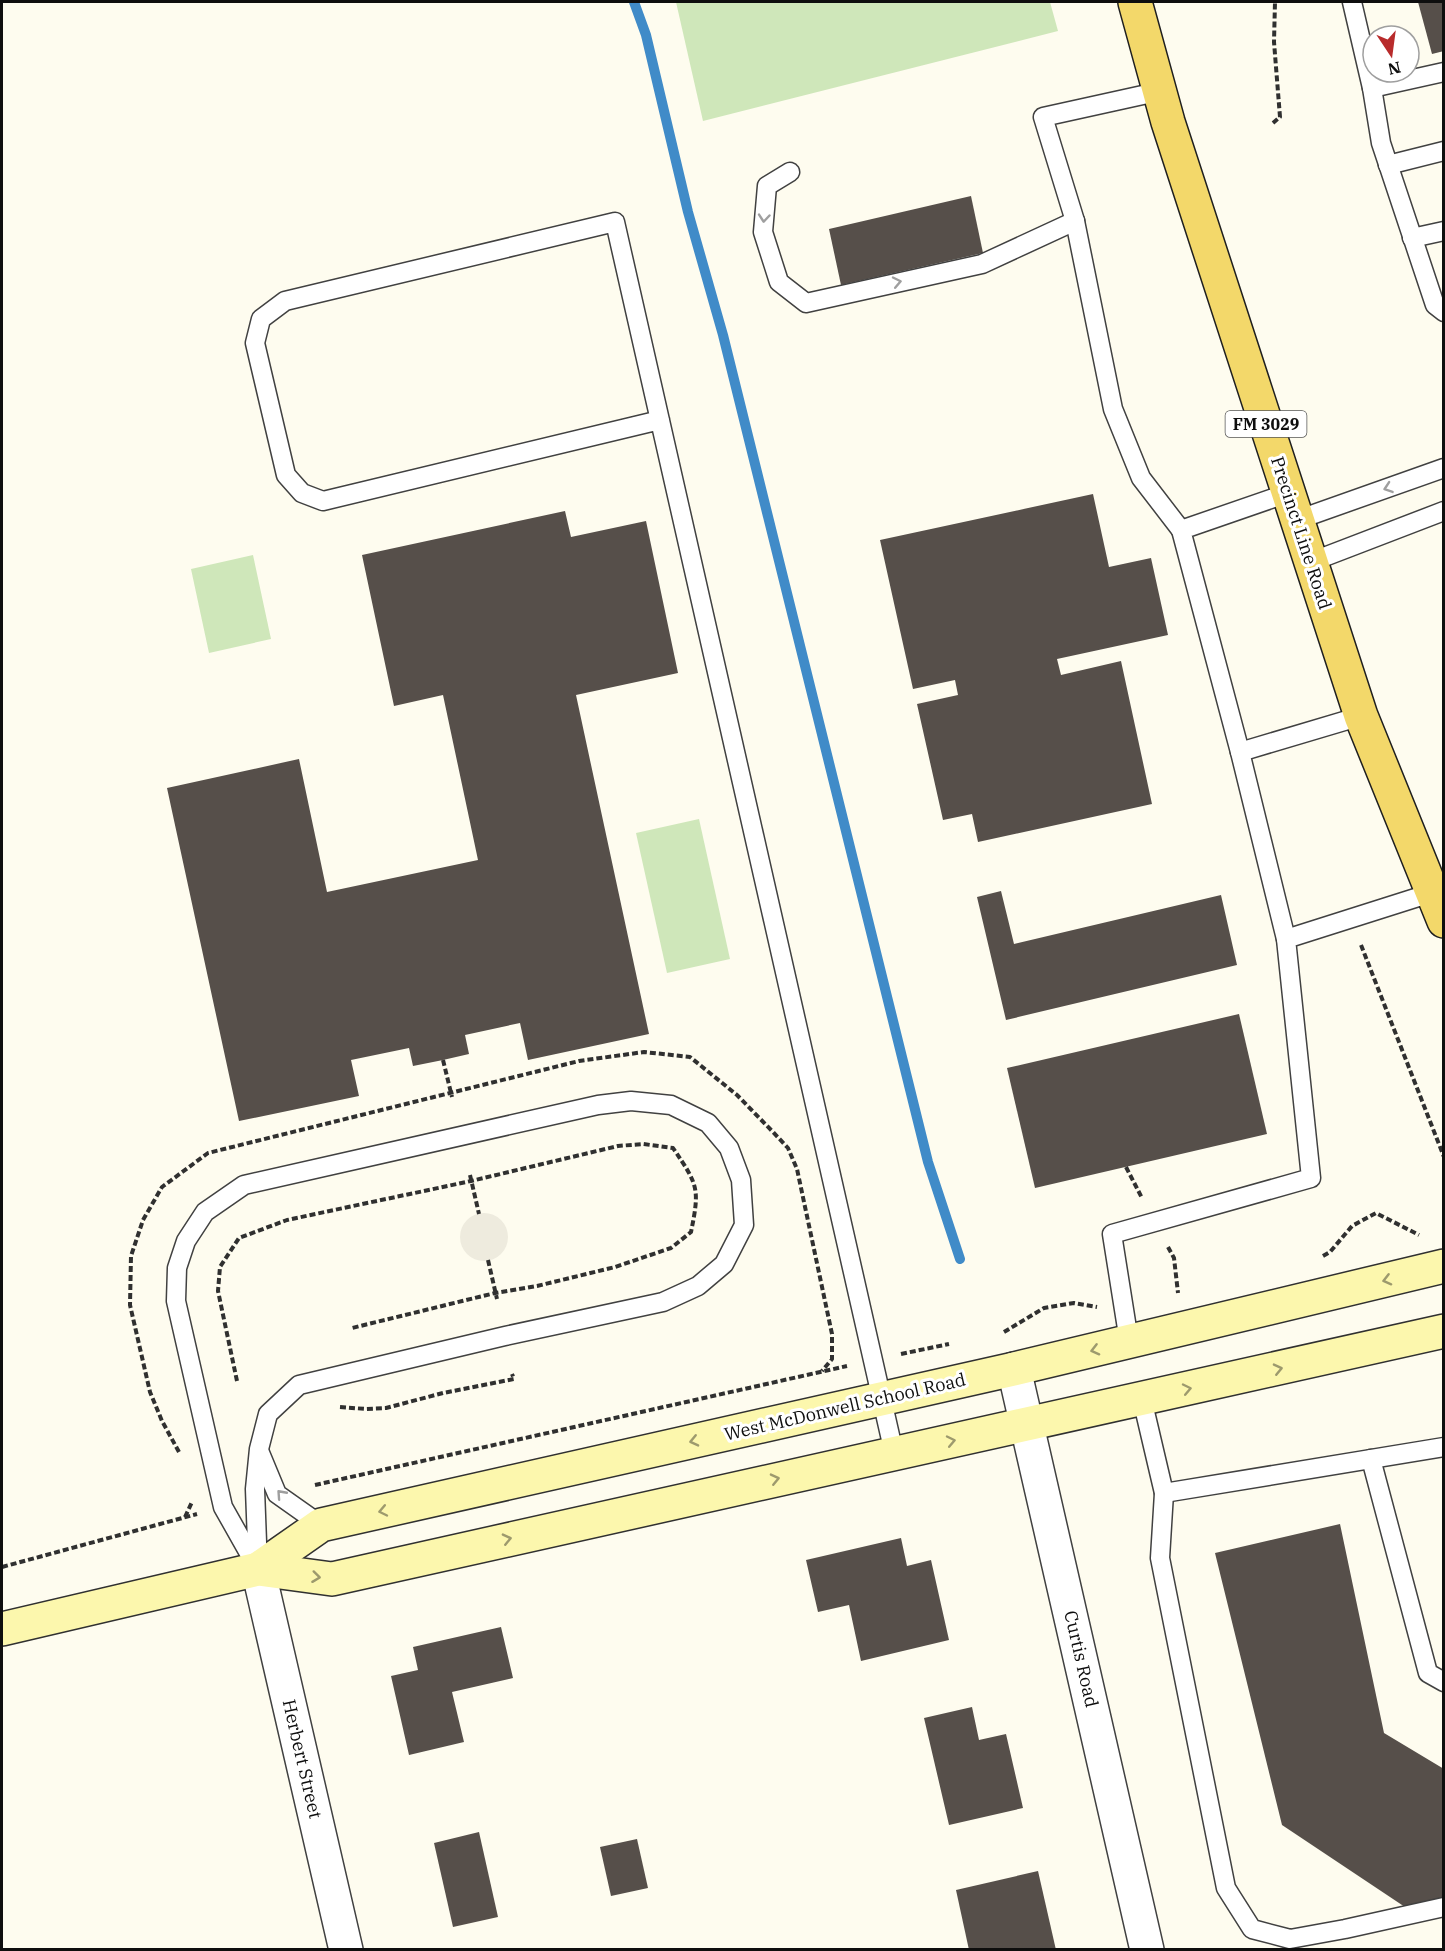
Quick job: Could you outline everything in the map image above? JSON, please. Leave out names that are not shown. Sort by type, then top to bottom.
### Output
[{"type":"main road","name":"Precinct Line Road","points":[[1135,2],[1168,122],[1361,716],[1437,907]]},
{"type":"main road","name":"West McDonwell School Road","points":[[258,1569],[321,1525],[1014,1370],[1443,1266]]},
{"type":"main road","name":"West McDonwell School Road","points":[[2,1629],[258,1569],[332,1578],[1443,1331]]},
{"type":"street","name":"Curtis Road","points":[[1014,1370],[1147,1950]]},
{"type":"street","name":"Herbert Street","points":[[258,1569],[346,1950]]},
{"type":"lane","points":[[1352,2],[1372,88],[1381,143],[1435,305],[1443,312]]},
{"type":"lane","points":[[1372,88],[1443,72]]},
{"type":"lane","points":[[1130,1341],[1112,1234],[1311,1178],[1286,939],[1240,752],[1181,530],[1141,478],[1113,409],[1075,221],[1043,117],[1161,91]]},
{"type":"lane","points":[[1388,165],[1443,151]]},
{"type":"lane","points":[[790,172],[767,186],[763,232],[779,282],[806,303],[982,264],[1075,221]]},
{"type":"lane","points":[[660,420],[323,501],[302,493],[286,475],[255,343],[261,320],[285,301],[615,222],[660,420],[880,1399],[894,1453]]},
{"type":"lane","points":[[1412,238],[1441,231]]},
{"type":"lane","points":[[1181,530],[1292,506],[1443,468]]},
{"type":"lane","points":[[1311,562],[1443,511]]},
{"type":"lane","points":[[1240,752],[1361,716]]},
{"type":"lane","points":[[1286,939],[1351,918],[1437,907]]},
{"type":"lane","points":[[631,1101],[671,1105],[708,1123],[729,1148],[741,1180],[744,1225],[723,1264],[698,1286],[663,1302],[505,1336],[299,1385],[268,1414],[259,1449],[255,1489],[258,1569],[224,1507],[176,1300],[177,1268],[186,1241],[205,1212],[244,1185],[598,1105],[631,1101]]},
{"type":"lane","points":[[1142,1399],[1164,1493],[1160,1558],[1226,1888],[1252,1929],[1290,1939],[1443,1907]]},
{"type":"lane","points":[[1164,1493],[1443,1447]]},
{"type":"lane","points":[[259,1449],[277,1494],[321,1525]]},
{"type":"lane","points":[[1371,1459],[1428,1673],[1443,1682]]},
{"type":"path","points":[[1273,123],[1281,117],[1274,42],[1275,2]]},
{"type":"path","points":[[1351,918],[1443,1157]]},
{"type":"path","points":[[183,1459],[162,1421],[150,1392],[130,1305],[131,1256],[143,1220],[162,1187],[208,1153],[451,1095],[579,1061],[644,1052],[690,1058],[737,1095],[788,1148],[797,1169],[832,1334],[832,1359],[822,1371]]},
{"type":"path","points":[[443,1060],[451,1095]]},
{"type":"path","points":[[237,1381],[218,1292],[220,1267],[239,1238],[287,1220],[471,1181],[618,1146],[643,1144],[673,1148],[693,1178],[697,1200],[691,1232],[671,1248],[615,1267],[352,1328]]},
{"type":"path","points":[[470,1175],[479,1214]]},
{"type":"path","points":[[489,1260],[497,1299]]},
{"type":"path","points":[[337,1406],[366,1409],[386,1408],[514,1379],[512,1374]]},
{"type":"path","points":[[2,1567],[185,1517],[193,1500]]},
{"type":"green space","points":[[676,2],[1050,2],[1058,31],[703,121]]},
{"type":"green space","points":[[253,555],[271,639],[209,653],[191,569]]},
{"type":"green space","points":[[699,819],[730,959],[667,973],[636,833]]},
{"type":"shaded area","points":[[484,1213],[501,1220],[508,1237],[501,1254],[484,1261],[467,1254],[460,1237],[467,1220]]},
{"type":"building","points":[[1418,2],[1444,2],[1444,51],[1432,54]]},
{"type":"building","points":[[971,196],[983,253],[841,285],[829,229]]},
{"type":"building","points":[[1093,494],[1109,567],[1151,558],[1168,635],[1057,659],[1061,675],[1121,661],[1152,804],[978,842],[972,814],[943,820],[917,704],[958,695],[955,680],[913,689],[880,540]]},
{"type":"building","points":[[565,511],[571,537],[646,521],[678,673],[576,695],[649,1034],[528,1060],[520,1023],[465,1035],[469,1054],[443,1060],[413,1066],[409,1048],[351,1060],[359,1096],[239,1121],[167,788],[299,759],[327,892],[478,860],[443,695],[394,706],[362,555]]},
{"type":"building","points":[[1001,891],[1014,944],[1221,895],[1237,965],[1006,1020],[977,897]]},
{"type":"building","points":[[1239,1014],[1267,1134],[1035,1188],[1007,1068]]},
{"type":"building","points":[[1340,1524],[1384,1733],[1444,1769],[1444,1898],[1405,1907],[1282,1825],[1215,1553]]},
{"type":"building","points":[[901,1538],[907,1566],[931,1560],[949,1640],[861,1661],[849,1605],[818,1612],[806,1560]]},
{"type":"building","points":[[501,1627],[513,1678],[452,1692],[464,1742],[409,1755],[391,1676],[418,1670],[413,1647]]},
{"type":"building","points":[[972,1707],[979,1740],[1006,1734],[1023,1808],[949,1825],[924,1718]]},
{"type":"building","points":[[479,1832],[498,1917],[453,1927],[434,1843]]},
{"type":"building","points":[[637,1839],[648,1888],[611,1896],[600,1847]]},
{"type":"building","points":[[1038,1871],[1056,1950],[969,1950],[956,1890]]},
{"type":"waterway","points":[[634,2],[646,35],[688,212],[723,335],[928,1162],[960,1259]]}]
